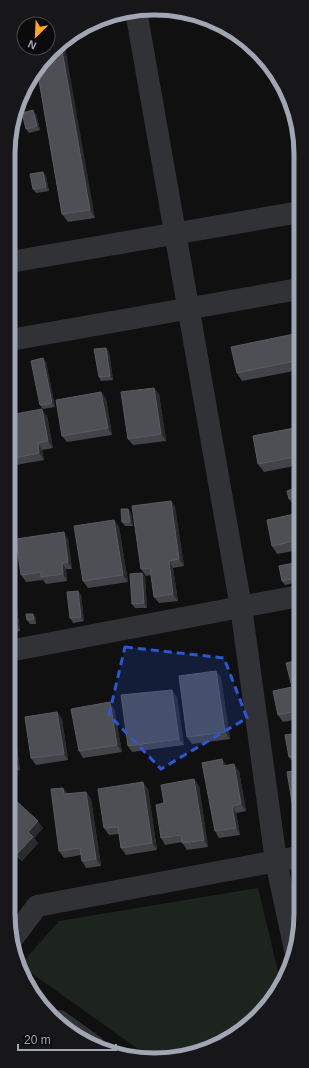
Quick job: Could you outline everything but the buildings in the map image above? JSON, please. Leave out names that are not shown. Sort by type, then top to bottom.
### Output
[{"type":"street","points":[[137,16],[241,607],[276,861],[292,936]]},
{"type":"street","points":[[15,261],[294,213]]},
{"type":"street","points":[[15,339],[294,290]]},
{"type":"street","points":[[15,650],[294,597]]},
{"type":"street","points":[[17,933],[37,906],[294,858]]},
{"type":"highlighted area","points":[[125,647],[224,658],[247,718],[161,769],[109,715]]},
{"type":"shaded area","points":[[258,888],[279,975],[259,1005],[239,1024],[216,1039],[199,1046],[173,1052],[143,1053],[28,971],[24,961],[59,921]]}]
